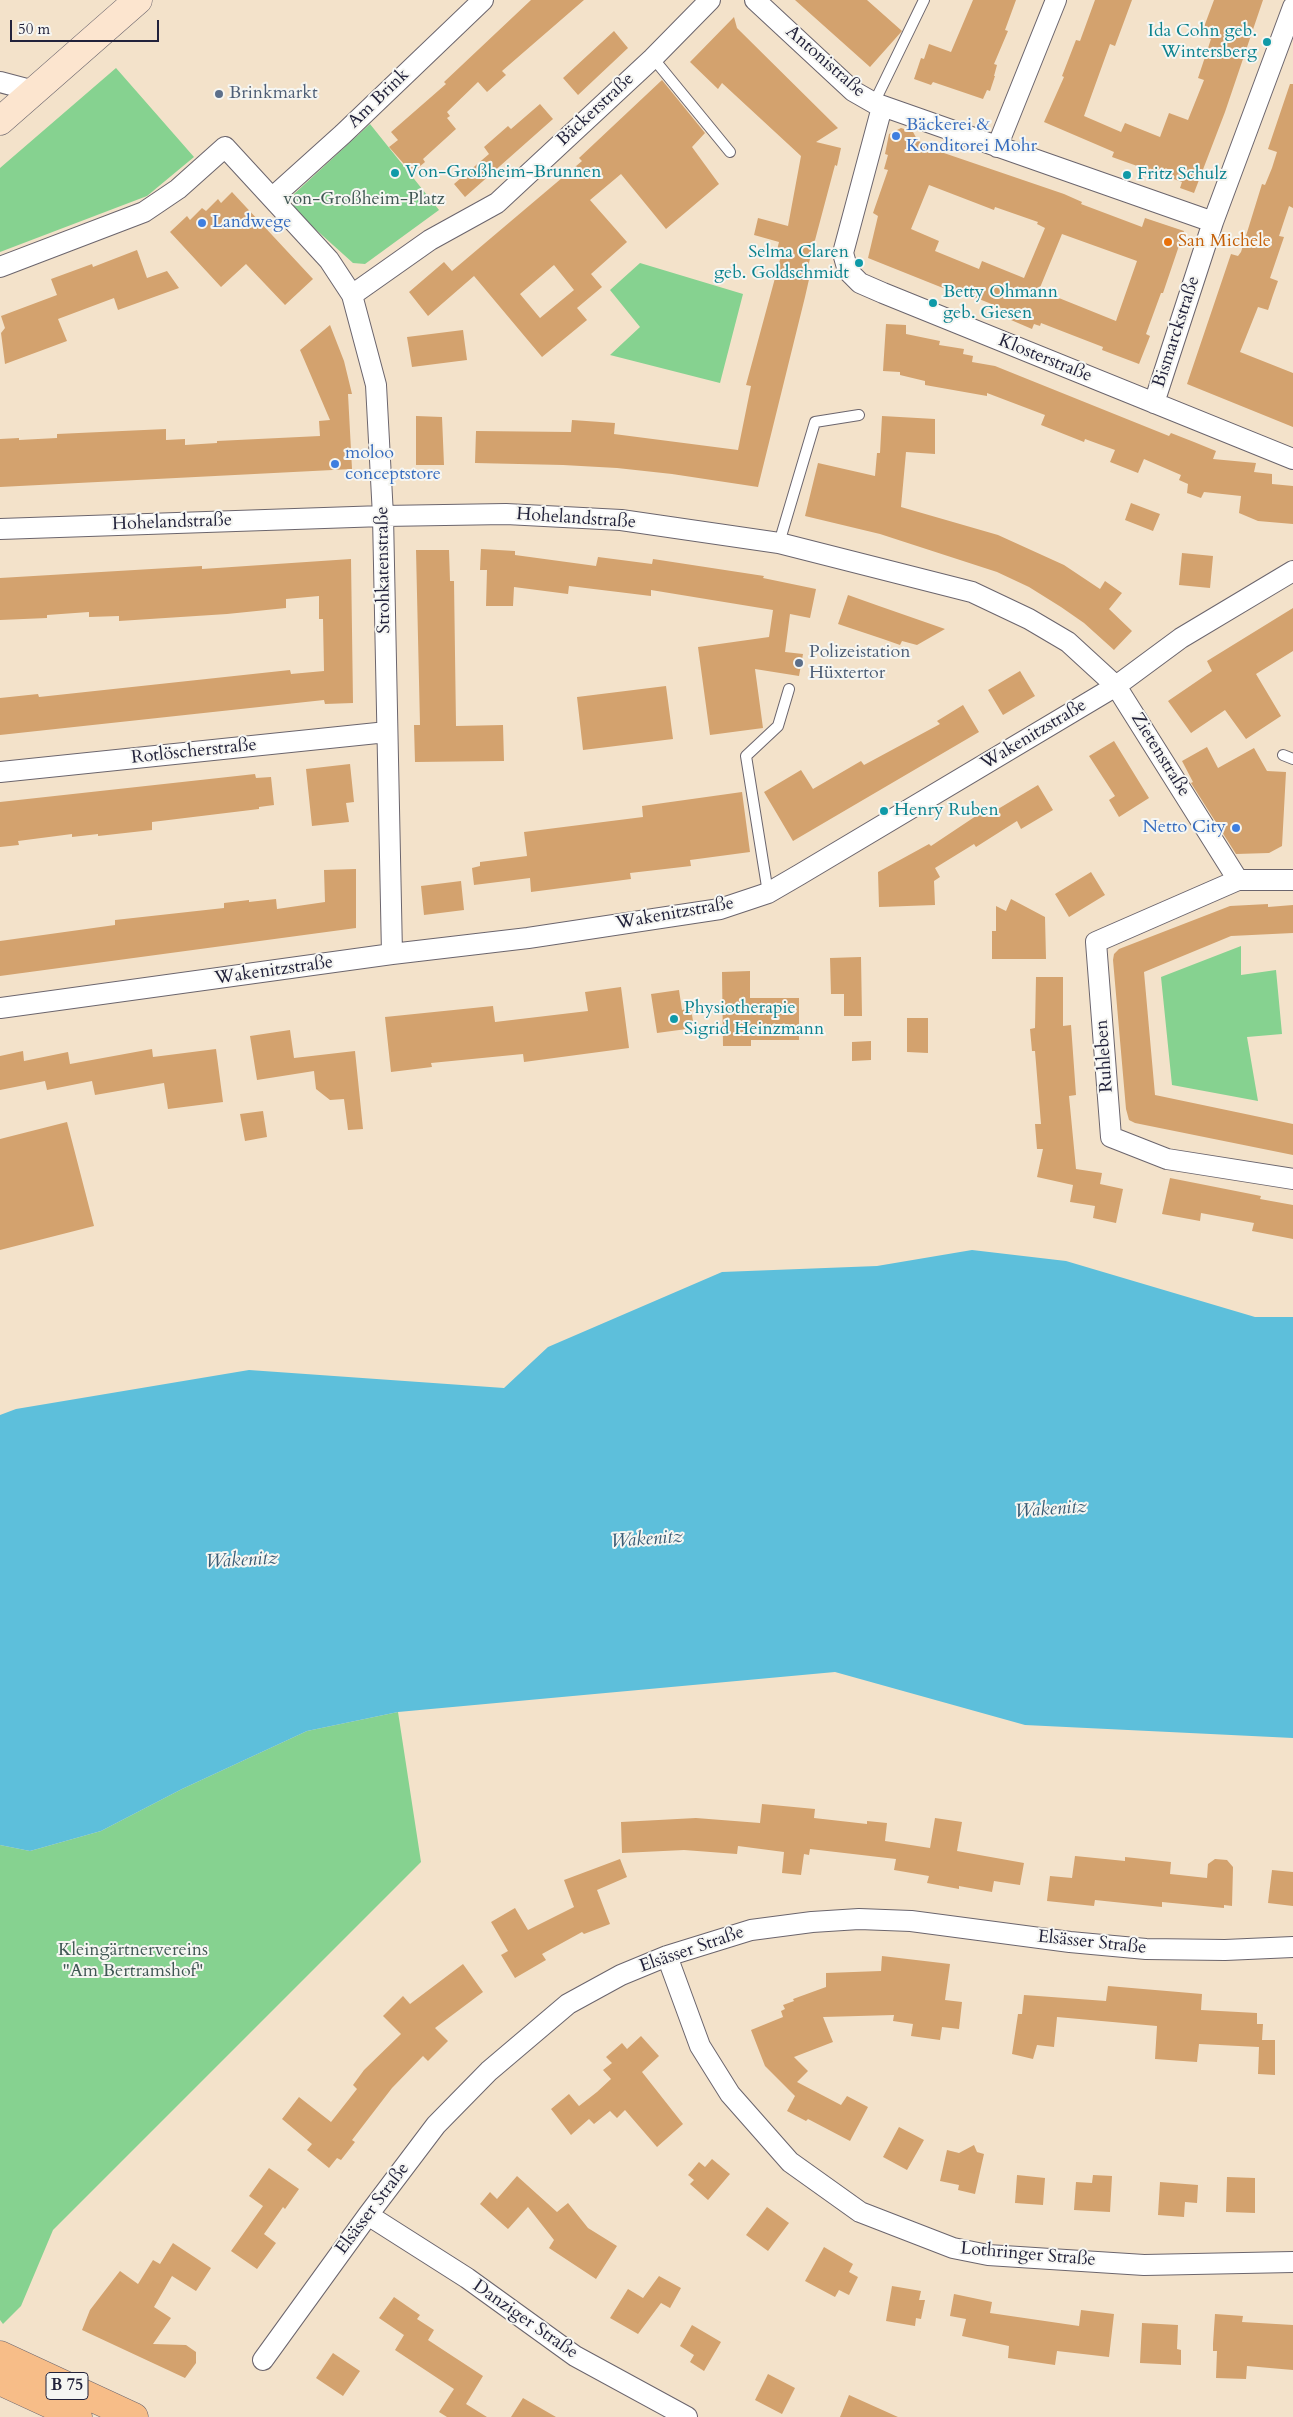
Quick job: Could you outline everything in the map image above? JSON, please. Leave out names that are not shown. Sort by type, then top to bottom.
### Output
[{"type":"main road","points":[[0,121],[138,0]]},
{"type":"main road","name":"B 75","points":[[0,2355],[134,2417]]},
{"type":"main road","name":"B 75","points":[[0,2381],[78,2417]]},
{"type":"street","name":"Am Brink","points":[[273,197],[343,134],[483,0]]},
{"type":"street","name":"Bäckerstraße","points":[[352,296],[430,240],[497,203],[652,58],[710,0]]},
{"type":"street","name":"Antonistraße","points":[[755,0],[853,91],[878,105],[1213,222]]},
{"type":"street","points":[[997,147],[1056,0]]},
{"type":"street","name":"Bismarckstraße","points":[[1154,403],[1213,222],[1287,42],[1293,7]]},
{"type":"street","points":[[0,82],[34,91]]},
{"type":"street","name":"Klosterstraße","points":[[878,105],[843,253],[848,272],[860,282],[925,312],[1293,459]]},
{"type":"street","name":"Strohkatenstraße","points":[[0,268],[144,212],[178,189],[225,147],[315,241],[352,296],[376,385],[384,516],[392,954]]},
{"type":"street","name":"Hohelandstraße","points":[[0,528],[506,514],[621,520],[779,543],[972,592],[1029,619],[1068,642],[1116,686]]},
{"type":"street","name":"Wakenitzstraße","points":[[0,1008],[392,954],[528,938],[720,909],[768,893],[1116,686],[1181,638],[1293,570]]},
{"type":"street","name":"Zietenstraße","points":[[1116,686],[1238,880]]},
{"type":"street","name":"Rotlöscherstraße","points":[[0,772],[388,732]]},
{"type":"street","points":[[1238,880],[1293,875]]},
{"type":"street","name":"Ruhleben","points":[[1238,880],[1096,942],[1111,1137],[1167,1159],[1293,1179]]},
{"type":"street","name":"Elsässer Straße","points":[[263,2360],[368,2215],[436,2126],[489,2070],[568,2004],[621,1975],[667,1956],[751,1930],[812,1922],[859,1919],[911,1921],[1070,1942],[1146,1949],[1225,1950],[1293,1947]]},
{"type":"street","name":"Lothringer Straße","points":[[667,1956],[700,2046],[730,2094],[790,2162],[860,2212],[952,2248],[988,2255],[1144,2265],[1293,2262]]},
{"type":"street","name":"Danziger Straße","points":[[368,2215],[466,2278],[576,2356],[687,2417]]},
{"type":"lane","points":[[878,105],[924,0]]},
{"type":"lane","points":[[652,58],[730,152]]},
{"type":"lane","points":[[779,543],[815,422],[859,415]]},
{"type":"lane","points":[[768,893],[746,756],[778,726],[789,689]]},
{"type":"green space","points":[[116,68],[194,157],[147,196],[0,252],[0,168]]},
{"type":"green space","name":"von-Großheim-Platz","points":[[370,124],[439,210],[365,264],[353,263],[293,209],[294,194]]},
{"type":"green space","points":[[640,263],[743,294],[720,383],[610,355],[640,327],[610,290]]},
{"type":"green space","points":[[1241,946],[1241,975],[1276,970],[1282,1034],[1247,1037],[1258,1101],[1172,1085],[1161,977]]},
{"type":"green space","name":"Kleingärtnervereins \"Am Bertramshof\"","points":[[398,1712],[421,1862],[53,2230],[21,2306],[3,2324],[0,2320],[0,1845],[30,1851],[101,1831],[182,1789],[307,1731]]},
{"type":"water","name":"Wakenitz","points":[[972,1250],[1066,1261],[1255,1317],[1293,1317],[1293,1738],[1025,1725],[835,1672],[398,1712],[307,1731],[182,1789],[101,1831],[30,1851],[0,1845],[0,1415],[16,1409],[249,1370],[504,1388],[548,1347],[722,1272],[877,1266]]},
{"type":"building","points":[[531,0],[584,0],[502,71],[506,75],[487,92],[478,82],[447,112],[450,116],[447,118],[456,129],[423,159],[425,162],[412,173],[389,147],[398,140],[391,132],[446,84],[444,82]]},
{"type":"building","points":[[795,0],[867,0],[902,31],[870,67]]},
{"type":"building","points":[[973,0],[1016,0],[1005,30],[1008,31],[994,64],[997,65],[990,91],[987,90],[983,99],[933,82],[931,85],[914,79],[921,58],[924,59],[929,44],[951,52]]},
{"type":"building","points":[[1095,0],[1132,0],[1115,46],[1110,44],[1084,116],[1121,132],[1125,123],[1160,137],[1169,113],[1188,120],[1204,80],[1198,78],[1211,39],[1201,35],[1214,0],[1263,0],[1225,112],[1194,193],[1180,188],[1182,182],[1112,157],[1114,152],[1044,122],[1064,77],[1062,76],[1076,40],[1080,41]]},
{"type":"building","points":[[734,17],[737,28],[838,128],[816,142],[841,148],[806,274],[810,275],[758,487],[617,468],[475,463],[476,431],[571,432],[572,420],[615,423],[614,434],[738,450],[751,386],[746,385],[781,256],[776,254],[779,242],[754,235],[758,218],[788,226],[801,156],[722,83],[718,89],[690,62]]},
{"type":"building","points":[[614,31],[628,48],[578,95],[563,78]]},
{"type":"building","points":[[662,80],[705,133],[692,147],[719,184],[666,229],[621,174],[590,200],[627,242],[591,274],[602,287],[577,308],[587,320],[542,357],[474,276],[428,316],[409,292],[444,262],[452,271],[582,161],[579,158]],"holes":[[[554,265],[574,290],[540,318],[520,294]]]},
{"type":"building","points":[[1290,84],[1293,84],[1293,208],[1289,206],[1279,236],[1284,237],[1270,278],[1278,281],[1268,310],[1258,307],[1240,352],[1293,373],[1293,427],[1187,384],[1231,254],[1238,256],[1241,252],[1262,184],[1265,185],[1272,168],[1277,152],[1268,149]]},
{"type":"building","points":[[540,104],[553,119],[465,197],[454,184],[489,154],[484,147],[508,126],[511,129]]},
{"type":"building","points":[[901,128],[913,132],[918,141],[939,148],[938,151],[1064,194],[1082,202],[1081,204],[1142,227],[1145,218],[1184,231],[1163,293],[1161,293],[1146,334],[1150,336],[1139,364],[1102,350],[1103,347],[1041,323],[1040,326],[1034,324],[1032,329],[1011,320],[1014,313],[964,293],[963,296],[868,258],[878,216],[873,213],[888,170],[884,169],[888,155],[885,154],[889,134]],"holes":[[[929,185],[994,210],[995,207],[1038,222],[1037,224],[1045,228],[1024,278],[982,261],[979,269],[935,251],[939,241],[911,229]],[[1062,234],[1137,261],[1116,321],[1039,290]]]},
{"type":"building","points":[[232,192],[313,279],[285,305],[246,264],[221,287],[170,232],[187,216],[190,220],[202,208],[206,211],[218,199],[221,203]]},
{"type":"building","points":[[137,250],[147,278],[167,271],[179,288],[118,310],[114,298],[58,319],[67,341],[5,364],[1,333],[5,328],[1,316],[57,295],[51,279],[92,264],[93,267]]},
{"type":"building","points":[[886,324],[906,325],[906,334],[940,341],[939,345],[964,349],[963,354],[973,356],[972,362],[995,366],[1169,436],[1171,433],[1216,451],[1213,459],[1256,463],[1254,472],[1272,474],[1272,484],[1293,486],[1293,524],[1258,521],[1239,513],[1241,496],[1204,492],[1201,498],[1187,493],[1188,484],[1179,480],[1181,475],[1144,459],[1138,473],[1110,462],[1115,450],[1085,439],[1084,442],[1041,425],[1045,415],[987,393],[987,396],[925,385],[925,381],[900,375],[900,372],[883,371]]},
{"type":"building","points":[[330,325],[344,361],[352,394],[348,394],[352,469],[0,487],[0,439],[57,438],[57,434],[166,429],[166,440],[185,439],[185,445],[217,443],[217,441],[320,436],[319,421],[330,420],[300,350]]},
{"type":"building","points":[[463,330],[467,360],[412,367],[407,337]]},
{"type":"building","points":[[416,416],[442,417],[444,465],[416,465]]},
{"type":"building","points":[[882,416],[935,419],[935,454],[906,452],[901,507],[998,535],[1064,565],[1100,589],[1105,581],[1122,593],[1109,609],[1132,631],[1114,650],[1084,623],[1061,607],[1029,587],[997,572],[880,534],[805,516],[818,463],[875,476],[877,453],[880,453]]},
{"type":"building","points":[[1131,503],[1160,514],[1153,531],[1125,520]]},
{"type":"building","points":[[481,549],[515,551],[515,555],[596,566],[598,557],[652,564],[653,559],[764,576],[763,578],[816,589],[810,618],[790,614],[785,652],[803,654],[799,676],[755,669],[763,728],[710,735],[698,647],[769,637],[773,610],[651,590],[651,596],[569,586],[568,594],[514,587],[513,606],[486,606],[487,570],[480,570]]},
{"type":"building","points":[[416,550],[449,550],[450,581],[454,581],[456,726],[503,725],[504,761],[415,762],[414,725],[420,725]]},
{"type":"building","points":[[1182,553],[1213,556],[1210,588],[1179,585]]},
{"type":"building","points":[[351,559],[353,703],[325,704],[324,700],[0,735],[0,698],[38,694],[39,697],[290,670],[291,674],[324,671],[323,619],[319,619],[319,596],[286,599],[286,608],[227,614],[119,621],[119,616],[89,617],[89,612],[47,615],[47,618],[0,620],[0,578],[202,566],[202,569]]},
{"type":"building","points":[[848,595],[945,629],[917,645],[902,641],[900,645],[838,624]]},
{"type":"building","points":[[1293,608],[1293,651],[1256,674],[1281,716],[1246,739],[1225,710],[1191,733],[1168,701],[1212,671],[1207,661]]},
{"type":"building","points":[[1020,671],[1035,696],[1003,715],[988,690]]},
{"type":"building","points":[[666,686],[673,739],[583,750],[577,697]]},
{"type":"building","points":[[963,705],[979,732],[793,841],[764,792],[801,770],[813,789],[861,761],[864,765],[940,724],[937,721]]},
{"type":"building","points":[[1114,741],[1149,798],[1119,817],[1109,800],[1115,796],[1089,756]]},
{"type":"building","points":[[1207,747],[1218,768],[1254,748],[1267,771],[1286,772],[1282,846],[1269,853],[1236,854],[1191,783],[1193,782],[1182,761]]},
{"type":"building","points":[[350,764],[354,802],[346,803],[349,822],[312,826],[306,769]]},
{"type":"building","points":[[255,774],[256,778],[271,777],[274,805],[259,807],[259,809],[152,822],[152,830],[98,836],[98,834],[72,837],[72,834],[18,841],[19,845],[0,847],[0,802]]},
{"type":"building","points":[[1038,785],[1053,810],[1021,829],[1017,821],[976,847],[974,844],[935,868],[940,877],[934,881],[935,905],[879,907],[878,872],[929,844],[931,846],[985,810],[988,815]]},
{"type":"building","points":[[742,792],[750,852],[690,860],[691,866],[630,873],[631,879],[531,892],[530,878],[474,885],[472,868],[480,866],[480,862],[527,856],[524,832],[643,817],[642,806]]},
{"type":"building","points":[[356,869],[356,928],[0,976],[0,941],[115,925],[115,920],[224,908],[224,903],[249,900],[249,902],[276,899],[277,909],[325,902],[324,870]]},
{"type":"building","points":[[1091,872],[1105,895],[1069,917],[1055,894]]},
{"type":"building","points":[[461,881],[464,910],[424,915],[421,886]]},
{"type":"building","points":[[1011,899],[1045,917],[1046,959],[992,959],[992,931],[996,931],[996,906],[1006,911]]},
{"type":"building","points":[[1268,904],[1268,907],[1293,905],[1293,933],[1231,936],[1144,972],[1155,1095],[1293,1124],[1293,1155],[1135,1123],[1129,1120],[1126,1109],[1114,954],[1119,949],[1230,906]]},
{"type":"building","points":[[861,957],[862,1016],[844,1016],[844,994],[831,994],[830,958]]},
{"type":"building","points":[[750,971],[750,998],[799,998],[799,1040],[751,1040],[751,1046],[723,1046],[722,972]]},
{"type":"building","points":[[1036,977],[1063,977],[1063,1026],[1071,1025],[1076,1095],[1069,1096],[1076,1169],[1102,1173],[1100,1184],[1123,1189],[1116,1223],[1093,1218],[1095,1206],[1070,1202],[1073,1185],[1037,1177],[1043,1149],[1037,1149],[1035,1124],[1041,1124],[1035,1051],[1032,1051],[1030,1029],[1035,1028]]},
{"type":"building","points":[[621,987],[629,1048],[524,1062],[523,1054],[431,1063],[432,1067],[391,1072],[385,1017],[493,1006],[495,1022],[588,1011],[585,992]]},
{"type":"building","name":"Physiotherapie Sigrid Heinzmann","points":[[679,990],[682,1010],[691,1008],[694,1028],[657,1033],[651,994]]},
{"type":"building","points":[[907,1018],[928,1018],[928,1053],[907,1052]]},
{"type":"building","points":[[290,1030],[294,1058],[355,1051],[363,1129],[348,1130],[344,1099],[330,1100],[316,1089],[314,1071],[257,1080],[250,1036]]},
{"type":"building","points":[[871,1041],[871,1060],[852,1061],[852,1042]]},
{"type":"building","points":[[152,1049],[153,1057],[216,1049],[223,1102],[168,1109],[164,1083],[95,1095],[92,1081],[47,1090],[45,1081],[0,1090],[0,1056],[23,1051],[24,1061],[68,1052],[70,1064]]},
{"type":"building","points":[[263,1111],[267,1137],[245,1141],[240,1114]]},
{"type":"building","points":[[67,1122],[94,1226],[0,1250],[0,1139]]},
{"type":"building","points":[[1170,1178],[1261,1196],[1260,1199],[1293,1205],[1293,1239],[1252,1231],[1254,1223],[1201,1213],[1200,1221],[1162,1214]]},
{"type":"building","points":[[762,1804],[815,1809],[814,1818],[867,1824],[867,1821],[887,1823],[885,1841],[930,1848],[935,1818],[962,1822],[957,1851],[1024,1863],[1020,1885],[994,1881],[992,1892],[959,1886],[959,1889],[927,1883],[929,1876],[894,1870],[896,1859],[810,1849],[809,1855],[804,1854],[801,1875],[782,1873],[784,1852],[738,1846],[737,1854],[684,1850],[622,1853],[621,1822],[696,1818],[760,1823]]},
{"type":"building","points":[[1075,1856],[1125,1861],[1125,1857],[1171,1862],[1170,1874],[1207,1878],[1208,1864],[1215,1859],[1227,1860],[1233,1867],[1232,1906],[1224,1905],[1224,1908],[1162,1902],[1162,1907],[1095,1900],[1094,1906],[1047,1901],[1050,1876],[1072,1878]]},
{"type":"building","points":[[620,1859],[627,1877],[597,1890],[610,1924],[584,1934],[582,1932],[542,1954],[546,1960],[515,1978],[501,1955],[508,1951],[491,1922],[515,1908],[528,1930],[574,1907],[564,1880]]},
{"type":"building","points":[[1272,1870],[1293,1872],[1293,1906],[1268,1903]]},
{"type":"building","points":[[882,1956],[950,1964],[945,2000],[962,2002],[959,2029],[942,2027],[940,2040],[911,2036],[913,2024],[893,2021],[894,2015],[823,2017],[833,2042],[794,2057],[808,2071],[797,2082],[841,2105],[847,2096],[868,2107],[850,2141],[808,2119],[806,2121],[787,2111],[795,2096],[765,2066],[751,2030],[783,2017],[781,2011],[785,2009],[783,2005],[794,2001],[793,1999],[826,1987],[826,1973],[881,1971]]},
{"type":"building","points":[[463,1964],[483,1992],[435,2028],[448,2041],[428,2061],[423,2056],[392,2088],[352,2140],[355,2142],[341,2160],[337,2158],[329,2168],[307,2150],[312,2144],[282,2119],[299,2097],[331,2122],[357,2089],[353,2085],[364,2070],[401,2034],[383,2016],[403,1996],[410,2004]]},
{"type":"building","points":[[1108,1986],[1202,1994],[1201,2010],[1257,2013],[1257,2024],[1263,2024],[1262,2040],[1275,2040],[1275,2075],[1258,2074],[1259,2047],[1199,2044],[1197,2062],[1155,2059],[1157,2026],[1057,2017],[1054,2047],[1037,2045],[1033,2059],[1012,2054],[1018,2014],[1022,2014],[1024,1995],[1106,2001]]},
{"type":"building","points":[[641,2036],[659,2056],[642,2072],[683,2124],[657,2147],[625,2110],[617,2118],[610,2111],[594,2124],[589,2119],[571,2135],[551,2109],[569,2094],[579,2106],[597,2092],[611,2079],[603,2070],[612,2063],[606,2057],[622,2043],[627,2049]]},
{"type":"building","points":[[899,2127],[924,2140],[907,2170],[883,2157]]},
{"type":"building","points":[[974,2145],[977,2152],[984,2154],[975,2194],[958,2190],[959,2185],[940,2181],[947,2150],[959,2153]]},
{"type":"building","points":[[712,2159],[730,2174],[708,2200],[690,2184],[694,2180],[688,2175],[699,2162],[705,2167]]},
{"type":"building","points":[[269,2168],[299,2189],[285,2209],[283,2207],[264,2234],[276,2243],[257,2269],[231,2251],[263,2206],[249,2196]]},
{"type":"building","points":[[1017,2175],[1045,2178],[1043,2205],[1015,2203]]},
{"type":"building","points":[[1093,2175],[1112,2176],[1110,2212],[1074,2210],[1076,2182],[1092,2183]]},
{"type":"building","points":[[517,2176],[557,2212],[568,2203],[588,2228],[617,2246],[596,2279],[549,2248],[554,2240],[528,2207],[508,2229],[480,2204],[490,2192],[497,2199]]},
{"type":"building","points":[[1227,2177],[1255,2178],[1255,2213],[1226,2212]]},
{"type":"building","points":[[1160,2182],[1198,2185],[1197,2203],[1185,2202],[1184,2217],[1158,2215]]},
{"type":"building","points":[[767,2207],[789,2223],[768,2251],[746,2235]]},
{"type":"building","points":[[173,2243],[211,2268],[196,2291],[172,2276],[154,2307],[171,2318],[153,2344],[186,2345],[196,2352],[196,2363],[185,2378],[82,2330],[90,2310],[120,2271],[138,2284],[153,2260],[160,2264]]},
{"type":"building","points":[[824,2247],[853,2264],[849,2272],[858,2277],[849,2295],[839,2290],[835,2297],[805,2281]]},
{"type":"building","points":[[659,2276],[681,2288],[670,2308],[661,2303],[638,2334],[610,2318],[628,2289],[643,2298]]},
{"type":"building","points":[[892,2286],[921,2291],[919,2300],[925,2300],[921,2319],[916,2318],[915,2326],[886,2321]]},
{"type":"building","points":[[954,2294],[992,2302],[990,2313],[1079,2326],[1081,2310],[1114,2314],[1109,2357],[1057,2351],[1055,2365],[1008,2358],[1009,2346],[962,2336],[966,2319],[950,2316]]},
{"type":"building","points":[[394,2297],[420,2315],[417,2319],[434,2330],[428,2340],[483,2376],[466,2404],[487,2417],[447,2417],[439,2412],[454,2389],[395,2350],[404,2335],[379,2318]]},
{"type":"building","points":[[1215,2314],[1243,2316],[1242,2322],[1293,2325],[1293,2370],[1247,2366],[1246,2379],[1216,2378],[1217,2351],[1213,2351]]},
{"type":"building","points":[[1142,2323],[1178,2325],[1177,2349],[1181,2350],[1181,2365],[1140,2363]]},
{"type":"building","points":[[692,2325],[721,2342],[704,2371],[690,2362],[694,2355],[680,2346]]},
{"type":"building","points":[[333,2353],[360,2371],[343,2396],[316,2378]]},
{"type":"building","points":[[768,2374],[795,2388],[782,2414],[755,2400]]},
{"type":"building","points":[[849,2395],[898,2417],[840,2417]]},
{"type":"building","points":[[523,2398],[556,2417],[511,2417]]},
{"type":"place","name":"Ida Cohn geb. Wintersberg","points":[[1267,42]]},
{"type":"place","name":"Brinkmarkt","points":[[219,94]]},
{"type":"place","name":"Bäckerei & Konditorei Mohr","points":[[896,136]]},
{"type":"place","name":"Von-Großheim-Brunnen","points":[[395,173]]},
{"type":"place","name":"Fritz Schulz","points":[[1127,175]]},
{"type":"place","name":"Landwege","points":[[202,223]]},
{"type":"place","name":"San Michele","points":[[1168,242]]},
{"type":"place","name":"Selma Claren geb. Goldschmidt","points":[[859,263]]},
{"type":"place","name":"Betty Ohmann geb. Giesen","points":[[933,303]]},
{"type":"place","name":"moloo conceptstore","points":[[335,464]]},
{"type":"place","name":"Polizeistation Hüxtertor","points":[[799,663]]},
{"type":"place","name":"Henry Ruben","points":[[884,811]]},
{"type":"place","name":"Netto City","points":[[1236,828]]},
{"type":"place","name":"Physiotherapie Sigrid Heinzmann","points":[[674,1019]]}]
